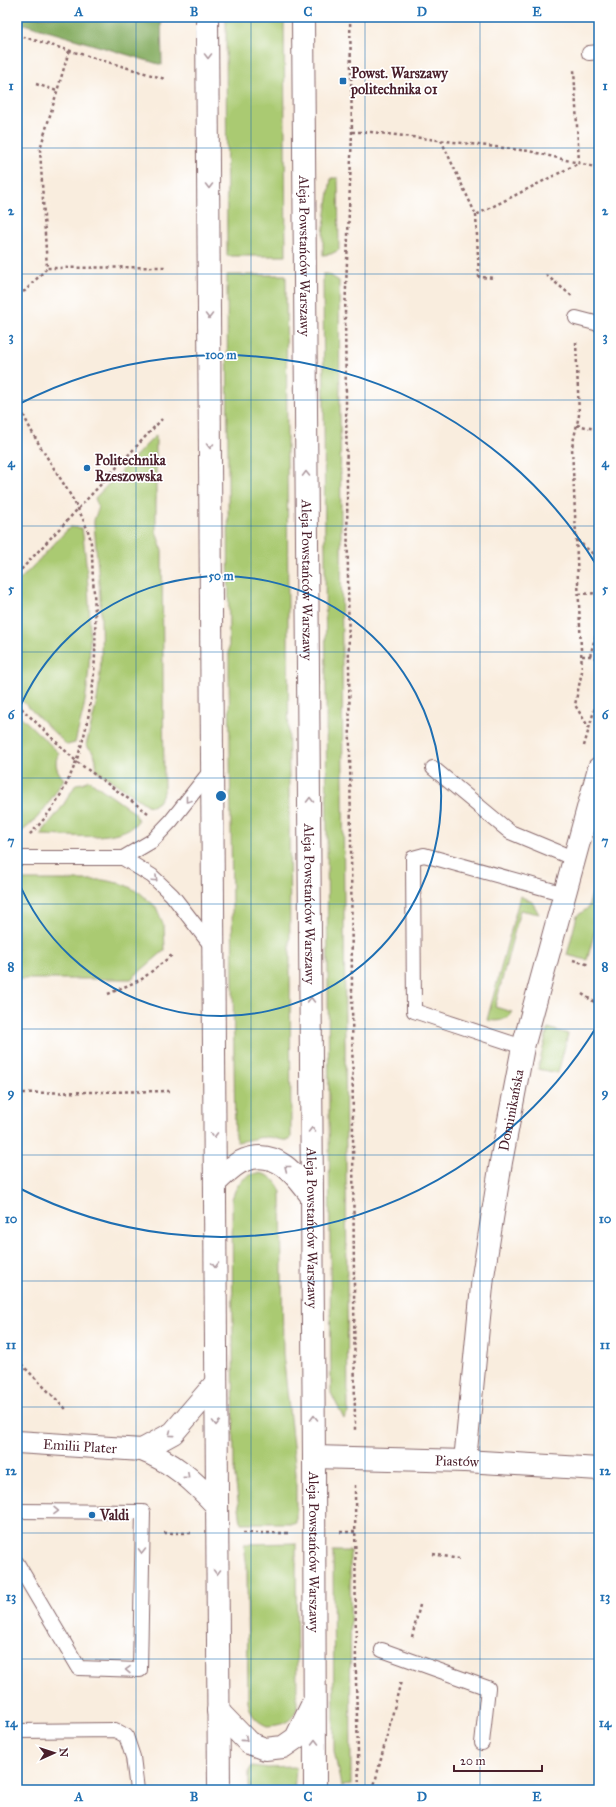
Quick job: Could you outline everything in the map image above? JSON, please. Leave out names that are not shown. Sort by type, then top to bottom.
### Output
[{"type":"main road","points":[[207,17],[219,1790]]},
{"type":"main road","name":"Aleja Powstańców Warszawy","points":[[303,17],[314,1457],[315,1790]]},
{"type":"main road","name":"Dominikańska","points":[[465,1461],[483,1276],[501,1162],[523,1047],[599,768]]},
{"type":"main road","points":[[215,1183],[244,1160],[258,1156],[274,1159],[287,1167],[297,1177],[312,1197]]},
{"type":"main road","points":[[142,1450],[173,1433],[216,1384]]},
{"type":"main road","name":"Emilii Plater","points":[[17,1442],[142,1450],[159,1456],[184,1473],[216,1505]]},
{"type":"main road","name":"Piastów","points":[[314,1457],[465,1461],[599,1469]]},
{"type":"main road","points":[[218,1711],[248,1743],[264,1749],[283,1747],[296,1738],[315,1697]]},
{"type":"lane","points":[[576,318],[599,324]]},
{"type":"lane","points":[[433,768],[510,832],[575,859]]},
{"type":"lane","points":[[17,858],[123,858],[152,841],[171,822],[212,769]]},
{"type":"lane","points":[[523,1047],[414,1011],[413,858],[424,855],[565,894]]},
{"type":"lane","points":[[123,858],[152,876],[172,895],[213,948]]},
{"type":"lane","points":[[17,1511],[143,1512],[140,1670],[79,1668],[17,1563]]},
{"type":"lane","points":[[382,1650],[488,1688],[482,1743]]},
{"type":"lane","points":[[17,1731],[115,1730],[126,1736],[133,1757],[138,1790]]},
{"type":"path","points":[[350,17],[352,132],[345,313],[351,842],[356,1681],[359,1790]]},
{"type":"path","points":[[17,35],[165,79]]},
{"type":"path","points":[[47,268],[40,149],[69,51]]},
{"type":"path","points":[[579,163],[573,59],[594,52]]},
{"type":"path","points":[[36,84],[57,91]]},
{"type":"path","points":[[352,132],[371,132],[529,151],[599,168]]},
{"type":"path","points":[[441,140],[476,215],[479,277],[495,278]]},
{"type":"path","points":[[476,215],[579,163]]},
{"type":"path","points":[[17,293],[25,291],[47,268],[167,267]]},
{"type":"path","points":[[546,275],[574,296],[579,415],[572,447],[582,656],[582,671],[575,704],[589,728]]},
{"type":"path","points":[[17,398],[34,437],[79,509],[89,533],[94,589],[95,633],[93,681],[87,724],[77,762],[66,787],[52,810],[40,825],[25,838]]},
{"type":"path","points":[[17,574],[162,420]]},
{"type":"path","points":[[577,425],[599,430]]},
{"type":"path","points":[[577,540],[599,559]]},
{"type":"path","points":[[579,594],[599,593]]},
{"type":"path","points":[[590,656],[599,624]]},
{"type":"path","points":[[582,656],[590,656],[599,659]]},
{"type":"path","points":[[17,704],[77,762],[151,815]]},
{"type":"path","points":[[108,994],[142,979],[172,956]]},
{"type":"path","points":[[570,959],[590,964]]},
{"type":"path","points":[[582,994],[599,1005]]},
{"type":"path","points":[[17,1093],[173,1091]]},
{"type":"path","points":[[17,1360],[67,1410]]},
{"type":"path","points":[[333,1532],[356,1532]]},
{"type":"path","points":[[142,1533],[198,1533]]},
{"type":"path","points":[[242,1533],[289,1533]]},
{"type":"path","points":[[433,1554],[459,1559]]},
{"type":"path","points":[[373,1790],[420,1605]]},
{"type":"path","points":[[599,1717],[596,1718],[599,1742]]},
{"type":"green space","points":[[17,17],[161,17],[162,65],[17,22]]},
{"type":"green space","points":[[226,17],[284,17],[286,256],[227,256]]},
{"type":"green space","points":[[331,178],[338,178],[339,250],[331,254],[323,255],[323,234]]},
{"type":"green space","points":[[323,274],[328,274],[339,281],[348,1413],[344,1419],[331,1393]]},
{"type":"green space","points":[[227,275],[286,275],[291,1137],[289,1140],[267,1137],[237,1142],[235,1137],[229,670]]},
{"type":"green space","points":[[156,435],[156,531],[162,550],[164,792],[158,802],[152,806],[147,805],[96,770],[95,756],[86,745],[97,700],[101,656],[101,612],[94,524],[98,507],[95,498]]},
{"type":"green space","points":[[70,527],[82,528],[87,570],[90,637],[88,681],[83,712],[75,743],[67,745],[17,696],[17,583]]},
{"type":"green space","points":[[17,713],[59,753],[56,764],[59,773],[64,779],[38,817],[17,834]]},
{"type":"green space","points":[[89,780],[135,813],[138,821],[130,828],[107,835],[40,835],[62,807],[76,784]]},
{"type":"green space","points":[[599,870],[599,916],[587,960],[567,955],[577,916],[588,908]]},
{"type":"green space","points":[[17,880],[103,880],[123,884],[139,892],[156,907],[164,926],[165,950],[131,979],[17,979]]},
{"type":"green space","points":[[520,896],[532,902],[539,914],[520,910],[495,1007],[512,1012],[510,1015],[501,1020],[487,1020]]},
{"type":"green space","points":[[548,1028],[568,1034],[558,1073],[538,1069]]},
{"type":"green space","points":[[257,1173],[272,1178],[281,1192],[283,1354],[296,1473],[296,1523],[241,1523],[234,1469],[232,1199],[240,1182],[247,1176]]},
{"type":"green space","points":[[296,1543],[297,1708],[292,1717],[286,1722],[267,1726],[259,1722],[254,1716],[250,1710],[248,1701],[247,1568],[244,1544]]},
{"type":"green space","points":[[333,1551],[350,1551],[351,1785],[341,1786],[334,1751]]},
{"type":"green space","points":[[252,1766],[268,1768],[296,1768],[294,1790],[249,1790],[249,1771]]},
{"type":"place","name":"Powst. Warszawy politechnika 01","points":[[343,81]]},
{"type":"place","name":"Politechnika Rzeszowska","points":[[87,468]]},
{"type":"place","name":"Valdi","points":[[92,1515]]}]
